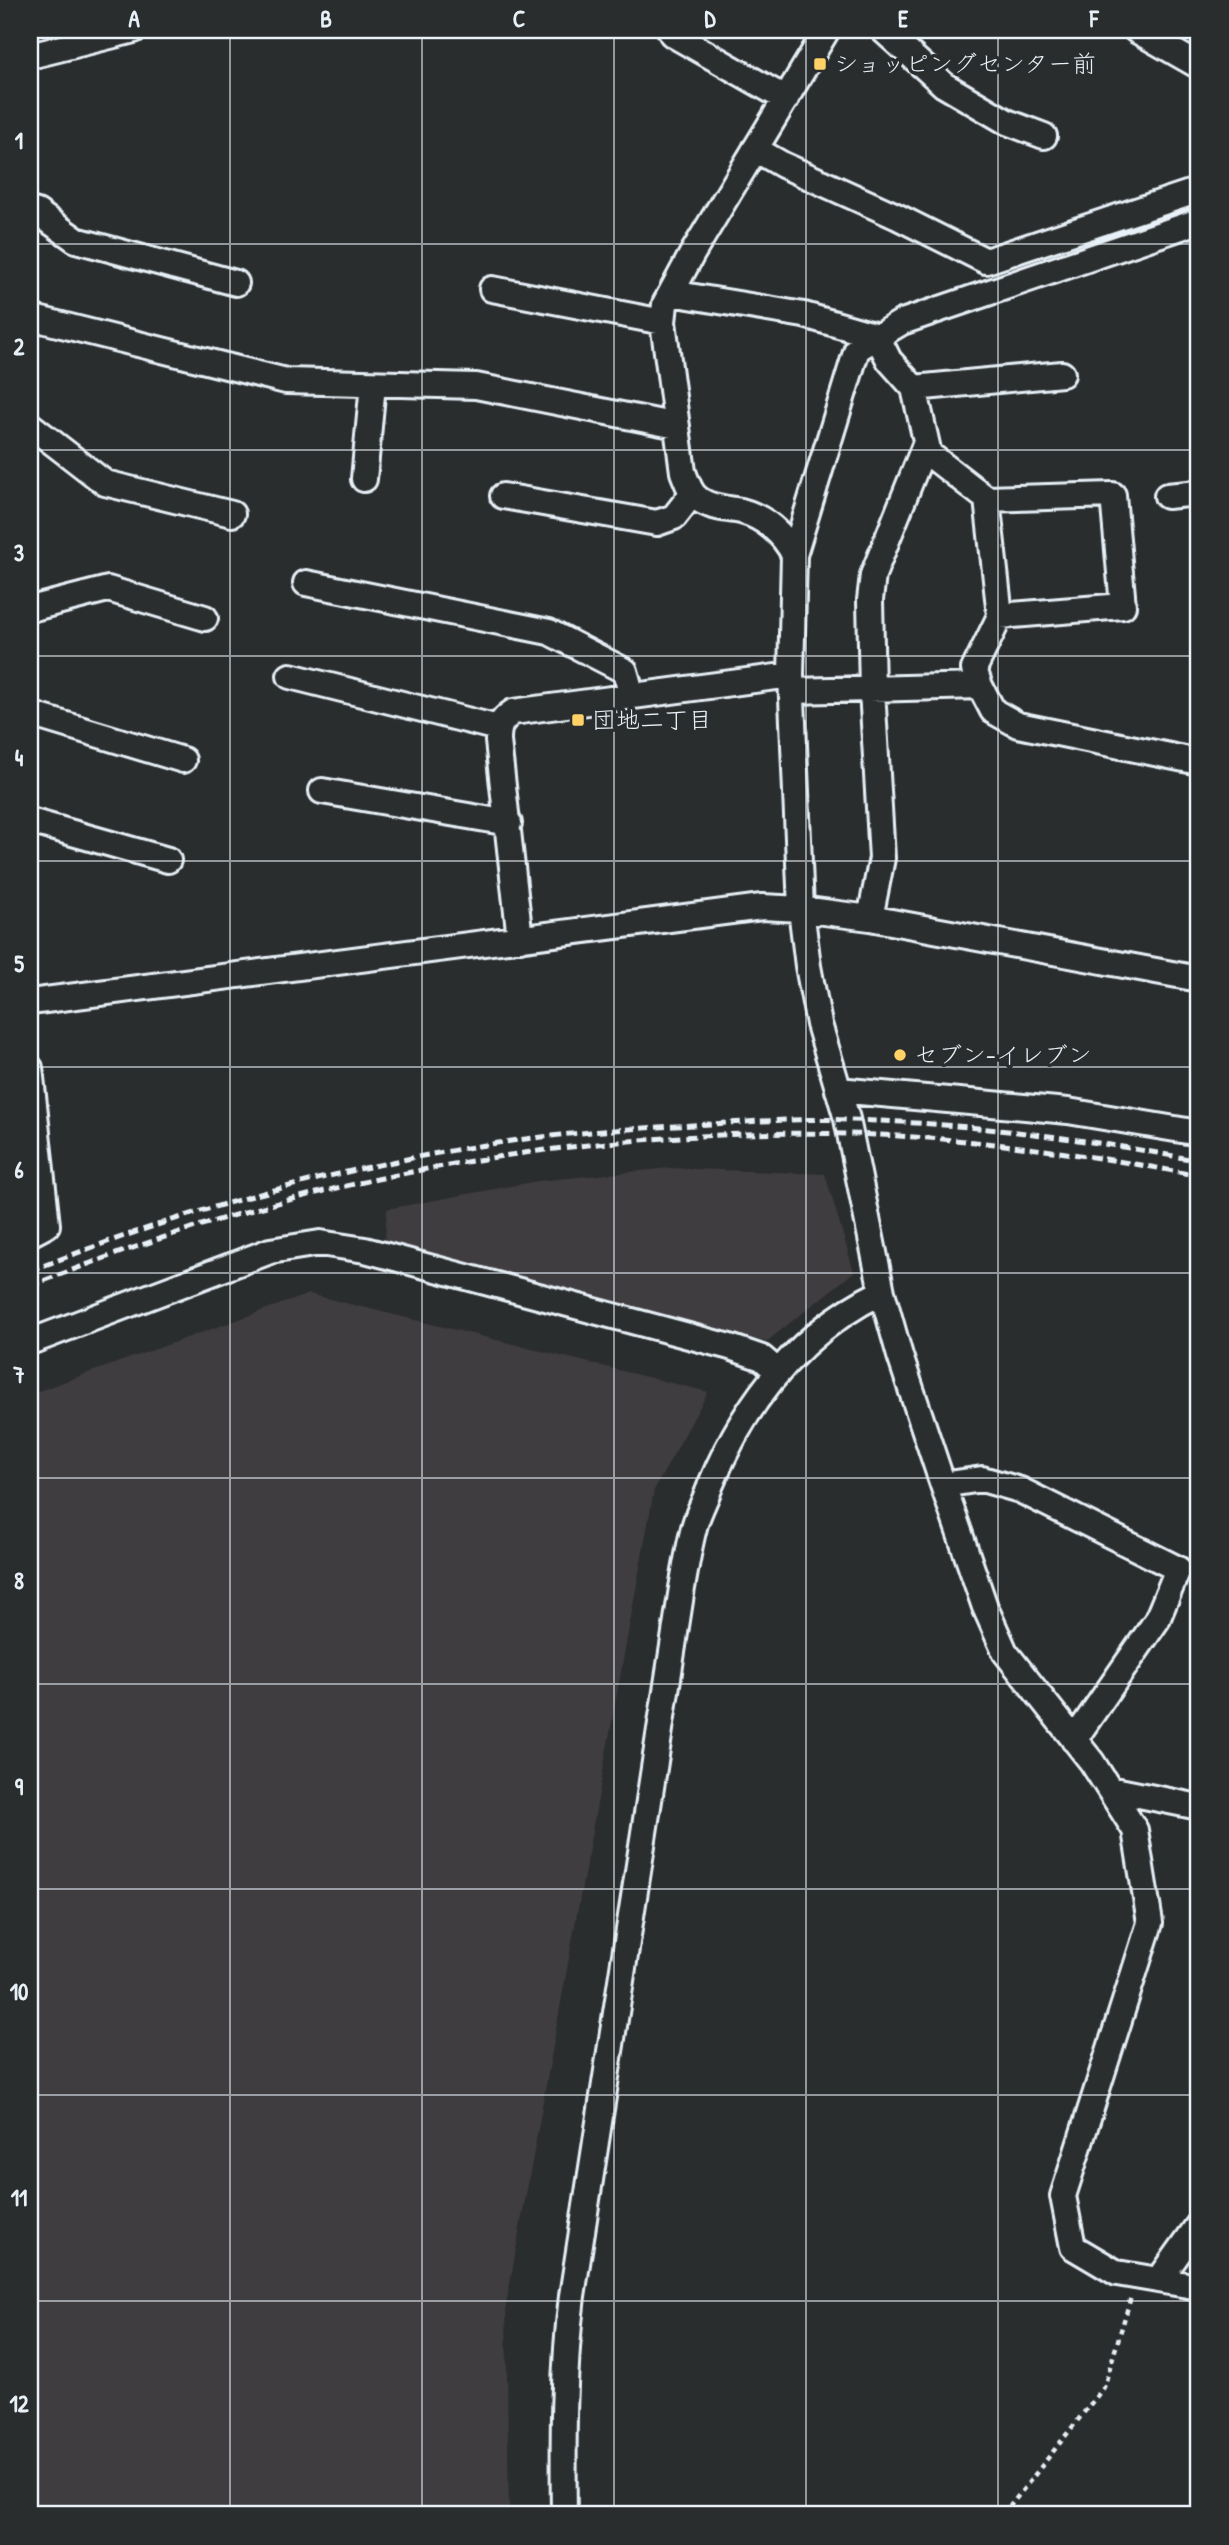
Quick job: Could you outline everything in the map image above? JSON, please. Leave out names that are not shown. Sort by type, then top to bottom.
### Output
[{"type":"street","points":[[30,56],[134,30]]},
{"type":"street","points":[[670,30],[786,99]]},
{"type":"street","points":[[794,555],[787,540],[766,522],[744,512],[703,503],[692,494],[683,472],[663,322],[665,304],[671,293],[827,30]]},
{"type":"street","points":[[883,30],[944,85],[1007,122],[1044,136]]},
{"type":"street","points":[[1136,30],[1199,66]]},
{"type":"street","points":[[755,149],[986,261],[1199,190]]},
{"type":"street","points":[[30,210],[37,212],[76,240],[236,283]]},
{"type":"street","points":[[1199,222],[902,322],[857,349],[794,555],[792,683],[801,909],[808,966],[817,1012],[847,1119],[882,1292],[900,1356],[985,1607],[1005,1652],[1092,1762],[1135,1830],[1150,1923],[1063,2196],[1073,2247],[1117,2273],[1199,2287]]},
{"type":"street","points":[[492,289],[663,322]]},
{"type":"street","points":[[671,293],[804,315],[877,336],[889,360],[915,388],[929,454],[987,499],[1113,495],[1122,606],[1000,616]]},
{"type":"street","points":[[30,317],[255,375],[286,380],[477,386],[677,426]]},
{"type":"street","points":[[915,388],[1062,374]]},
{"type":"street","points":[[364,479],[373,384]]},
{"type":"street","points":[[30,425],[105,483],[232,514]]},
{"type":"street","points":[[870,918],[882,858],[872,690],[870,600],[873,575],[925,445]]},
{"type":"street","points":[[503,496],[657,523],[674,517],[692,494]]},
{"type":"street","points":[[1167,496],[1199,494]]},
{"type":"street","points":[[987,499],[1000,616],[974,669],[993,711],[1018,725],[1199,762]]},
{"type":"street","points":[[306,583],[549,632],[625,671],[632,696]]},
{"type":"street","points":[[30,609],[108,589],[205,618]]},
{"type":"street","points":[[289,676],[498,728]]},
{"type":"street","points":[[520,939],[498,728],[503,719],[513,712],[632,696],[792,683],[872,690],[980,686]]},
{"type":"street","points":[[30,714],[183,761]]},
{"type":"street","points":[[321,791],[509,823]]},
{"type":"street","points":[[30,821],[169,860]]},
{"type":"street","points":[[30,1003],[762,907],[870,918],[1199,979]]},
{"type":"street","points":[[30,1068],[47,1225],[30,1234]]},
{"type":"street","points":[[838,1090],[1068,1111],[1199,1133]]},
{"type":"street","points":[[30,1342],[270,1251],[320,1243],[365,1250],[730,1347],[762,1358],[777,1371]]},
{"type":"street","points":[[564,2515],[563,2410],[569,2321],[682,1588],[695,1523],[721,1461],[746,1415],[777,1371],[817,1332],[851,1307],[882,1292]]},
{"type":"street","points":[[943,1485],[982,1479],[1020,1490],[1178,1569],[1157,1620],[1074,1740]]},
{"type":"street","points":[[1109,1789],[1199,1807]]},
{"type":"street","points":[[1148,2278],[1199,2224]]},
{"type":"path","points":[[1003,2515],[1104,2387],[1148,2278]]},
{"type":"shaded area","points":[[670,1168],[825,1174],[854,1272],[766,1342],[385,1241],[387,1209],[538,1181]]},
{"type":"shaded area","points":[[309,1294],[708,1392],[654,1490],[506,2305],[509,2515],[30,2515],[30,1394]]},
{"type":"railway","points":[[30,1271],[139,1231],[251,1196],[421,1156],[532,1138],[791,1120],[893,1122],[1025,1133],[1199,1161]]},
{"type":"railway","points":[[30,1286],[178,1233],[302,1197],[456,1164],[614,1142],[772,1133],[893,1136],[1025,1148],[1199,1176]]},
{"type":"place","name":"ショッピングセンター前","points":[[820,64]]},
{"type":"place","name":"団地二丁目","points":[[578,720]]},
{"type":"place","name":"セブン-イレブン","points":[[900,1055]]}]
